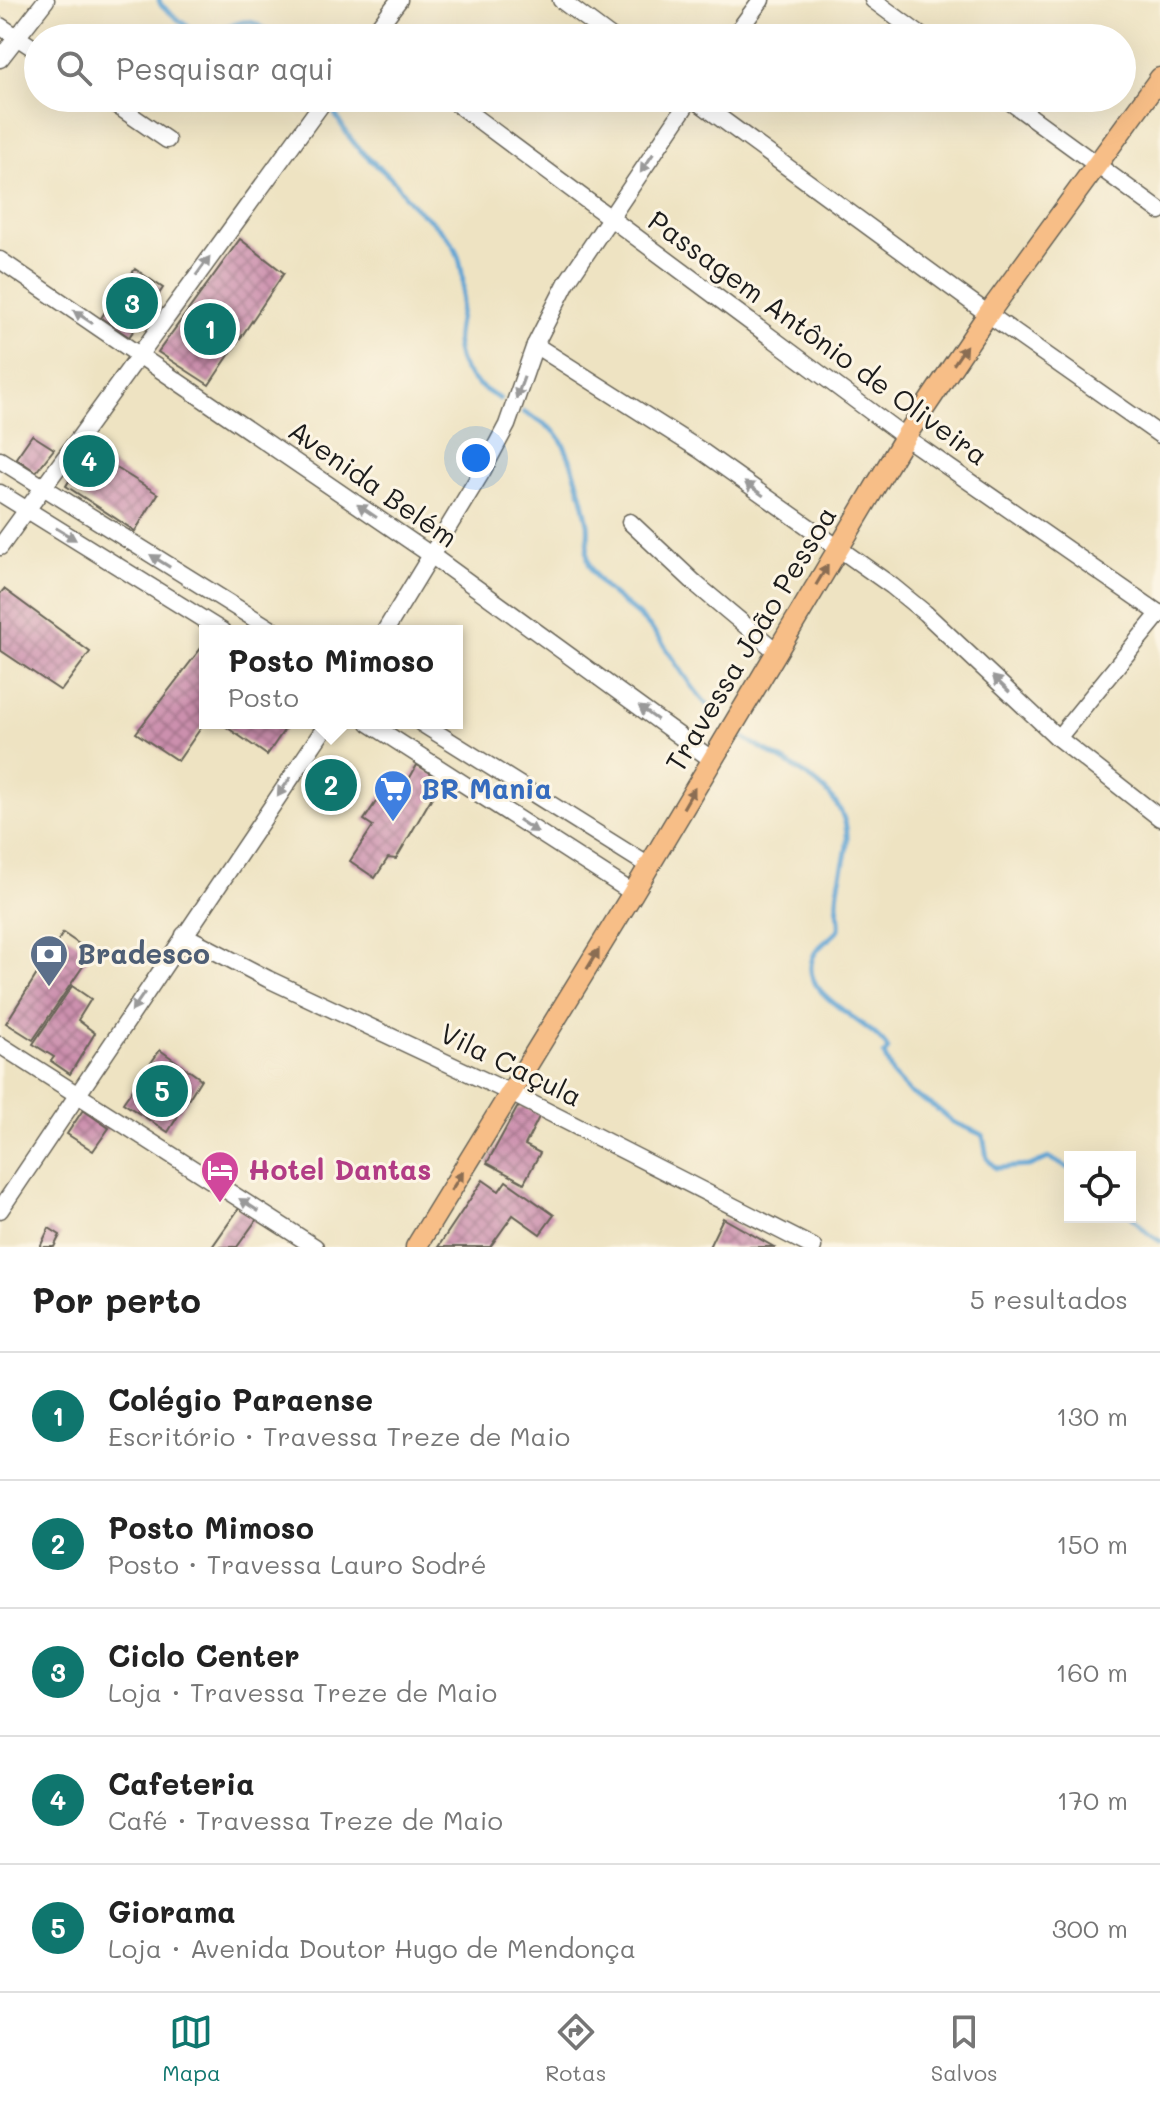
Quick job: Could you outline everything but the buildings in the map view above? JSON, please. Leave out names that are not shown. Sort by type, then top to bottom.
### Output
[{"type":"main road","name":"Travessa João Pessoa","points":[[1136,112],[1160,78]]},
{"type":"main road","name":"Travessa João Pessoa","points":[[416,1247],[633,893],[905,437],[988,314],[1136,112]]},
{"type":"street","points":[[27,24],[46,0]]},
{"type":"street","points":[[381,24],[399,0]]},
{"type":"street","points":[[561,0],[593,24]]},
{"type":"street","points":[[743,24],[761,0]]},
{"type":"street","points":[[873,0],[905,24]]},
{"type":"street","points":[[0,26],[24,42]]},
{"type":"street","points":[[0,59],[24,28]]},
{"type":"street","points":[[126,112],[167,140]]},
{"type":"street","points":[[0,547],[316,112]]},
{"type":"street","name":"Passagem Antônio de Oliveira","points":[[468,112],[905,437],[1160,613]]},
{"type":"street","points":[[389,625],[507,425],[535,345],[567,282],[682,112]]},
{"type":"street","points":[[711,112],[1160,435]]},
{"type":"street","points":[[1024,112],[1160,211]]},
{"type":"street","name":"Avenida Belém","points":[[0,260],[431,555],[711,759]]},
{"type":"street","points":[[535,345],[700,450],[925,613],[1058,738],[1160,818]]},
{"type":"street","points":[[0,460],[264,625]]},
{"type":"street","points":[[0,493],[212,625]]},
{"type":"street","points":[[630,522],[697,585],[776,651]]},
{"type":"street","points":[[115,564],[129,541]]},
{"type":"street","points":[[171,599],[185,576]]},
{"type":"street","points":[[1058,738],[1160,613]]},
{"type":"street","points":[[0,1210],[324,729]]},
{"type":"street","points":[[378,729],[633,893]]},
{"type":"street","points":[[430,729],[649,866]]},
{"type":"street","points":[[456,779],[471,756]]},
{"type":"street","name":"Vila Caçula","points":[[184,935],[268,979],[511,1093],[810,1246]]},
{"type":"street","points":[[0,1045],[315,1247]]},
{"type":"waterway","points":[[159,0],[184,24]]},
{"type":"waterway","points":[[234,24],[256,24]]},
{"type":"waterway","points":[[335,114],[360,150],[392,179],[453,245],[462,276],[457,350],[462,366],[476,383],[500,399]]},
{"type":"waterway","points":[[524,412],[555,432],[566,450],[586,514],[587,556],[594,574],[606,589],[652,629],[696,692],[717,714]]},
{"type":"waterway","points":[[743,737],[811,778],[838,806],[845,823],[847,843],[837,896],[839,929],[813,957],[811,971],[816,984],[838,1007],[880,1038],[888,1049],[884,1055],[893,1075],[909,1092],[953,1122],[983,1135],[987,1158],[996,1168],[1029,1166],[1049,1158],[1064,1166]]},
{"type":"waterway","points":[[1136,1221],[1160,1241]]},
{"type":"place","name":"Ciclo Center","points":[[132,303]]},
{"type":"place","name":"Colégio Paraense","points":[[210,329]]},
{"type":"place","name":"Cafeteria","points":[[89,461]]},
{"type":"place","name":"Posto Mimoso","points":[[331,785]]},
{"type":"place","name":"BR Mania","points":[[393,823]]},
{"type":"place","name":"Bradesco","points":[[49,988]]},
{"type":"place","name":"Giorama","points":[[162,1091]]},
{"type":"place","name":"Hotel Dantas","points":[[220,1204]]}]
